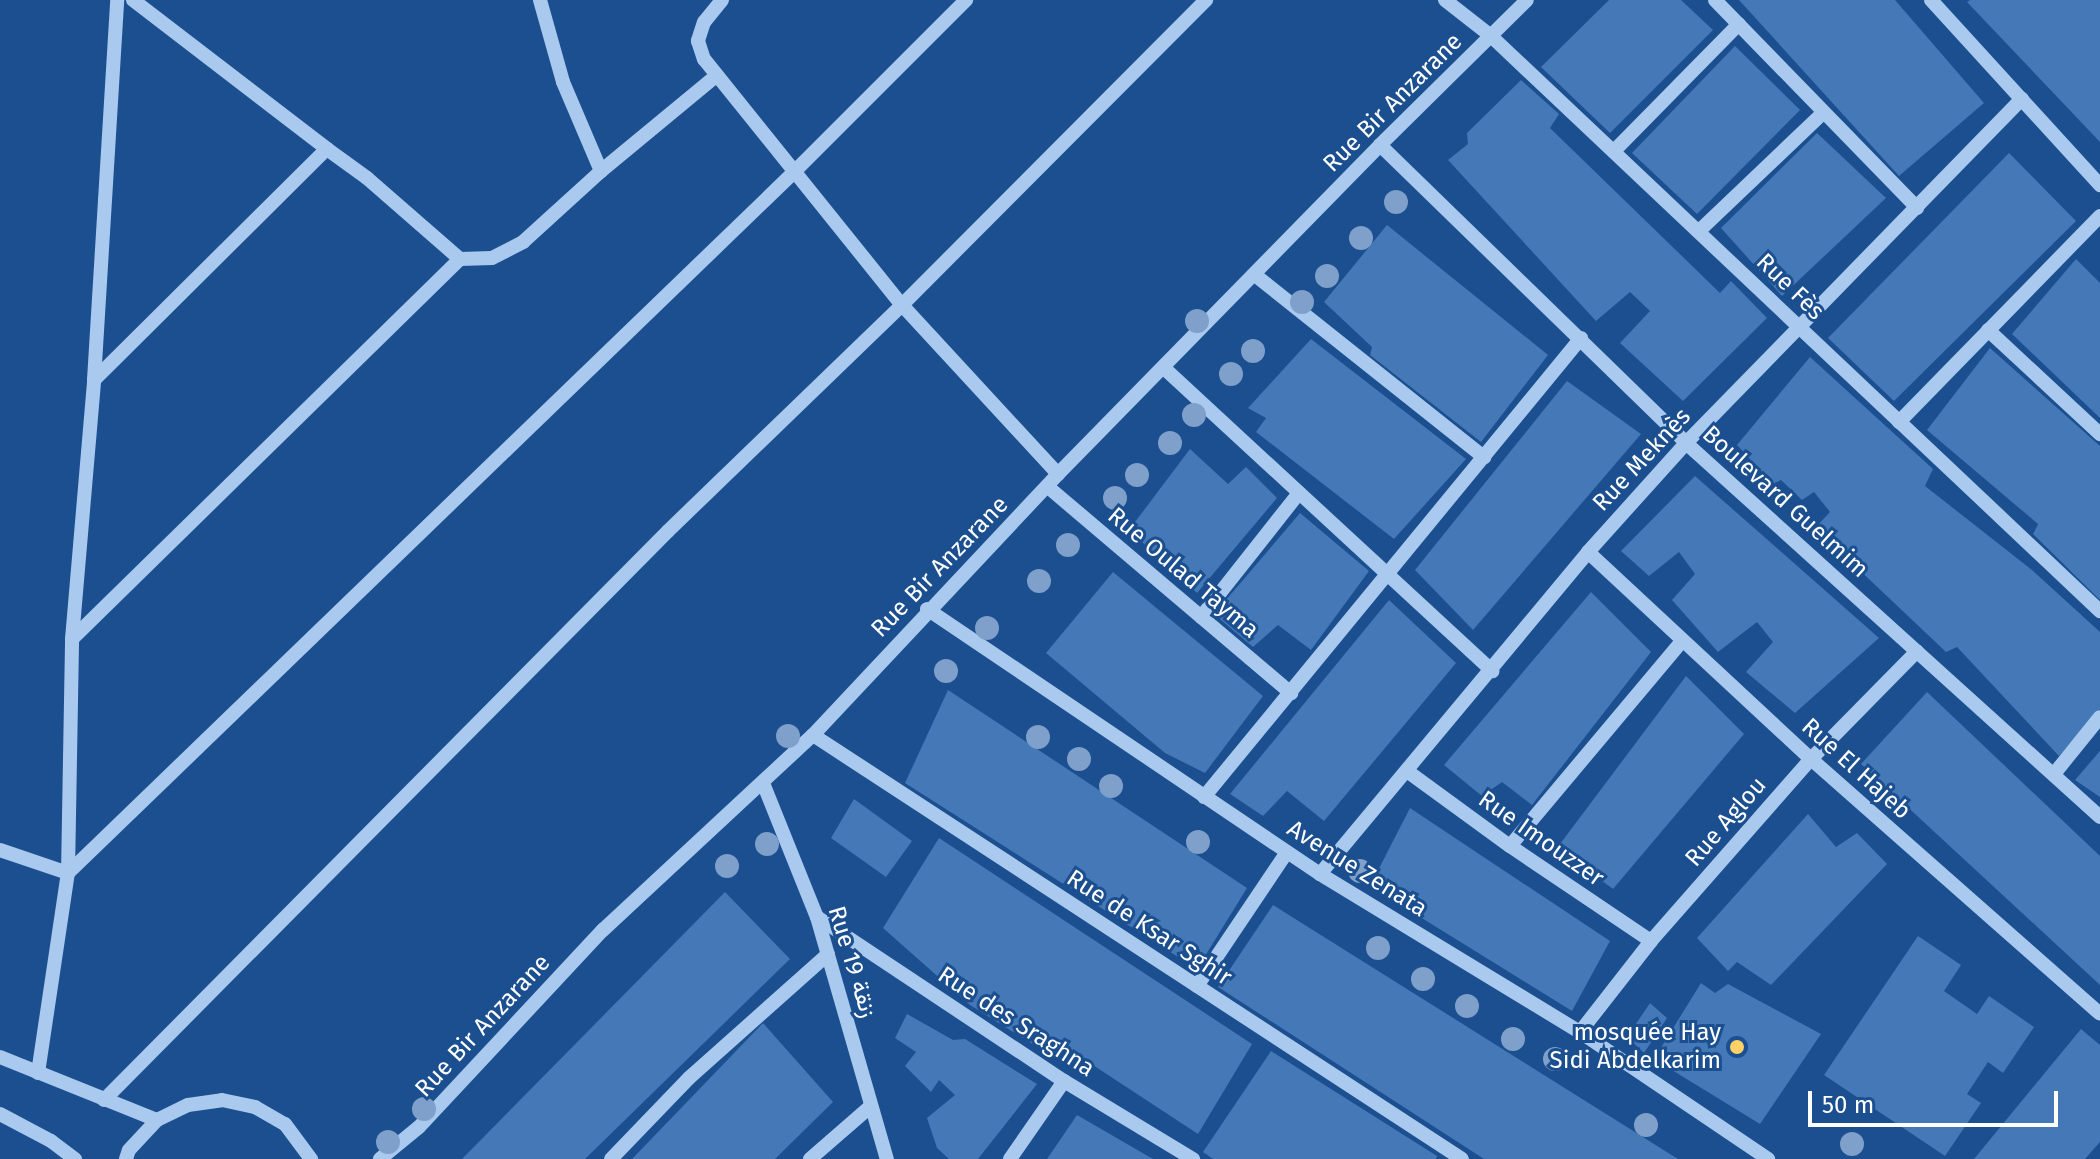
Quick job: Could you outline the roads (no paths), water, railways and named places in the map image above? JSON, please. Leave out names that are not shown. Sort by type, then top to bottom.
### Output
[{"type":"street","points":[[38,1073],[68,873],[72,639],[94,380],[117,0]]},
{"type":"street","points":[[133,0],[367,178],[460,259]]},
{"type":"street","points":[[540,0],[563,82],[601,171]]},
{"type":"street","points":[[722,0],[704,22],[698,41],[704,59],[716,76],[902,305],[1058,474]]},
{"type":"street","points":[[68,873],[793,173],[966,0]]},
{"type":"street","points":[[104,1100],[668,531],[902,305],[1206,0]]},
{"type":"street","name":"Rue Fès","points":[[1445,0],[1491,36],[2100,611]]},
{"type":"street","name":"Rue Bir Anzarane","points":[[380,1159],[419,1127],[603,930],[813,735],[927,609],[1058,474],[1380,145],[1527,0]]},
{"type":"street","points":[[1715,0],[1822,114],[1917,208]]},
{"type":"street","points":[[1953,0],[1936,5],[2100,185]]},
{"type":"street","points":[[1614,151],[1739,24]]},
{"type":"street","points":[[72,639],[460,259],[492,258],[523,242],[601,171],[716,76]]},
{"type":"street","name":"Rue Meknès","points":[[1320,874],[1588,552],[1686,443],[2022,99]]},
{"type":"street","points":[[1699,231],[1822,114]]},
{"type":"street","name":"Boulevard Guelmim","points":[[1380,145],[1686,443],[2100,817]]},
{"type":"street","points":[[94,380],[327,149]]},
{"type":"street","points":[[1899,422],[2100,216]]},
{"type":"street","points":[[1255,275],[1484,457]]},
{"type":"street","points":[[1988,330],[2100,434]]},
{"type":"street","points":[[1204,797],[1581,338]]},
{"type":"street","points":[[1164,368],[1492,671]]},
{"type":"street","name":"Rue Oulad Tayma","points":[[1048,487],[1291,693]]},
{"type":"street","points":[[1201,617],[1299,493]]},
{"type":"street","name":"Rue El Hajeb","points":[[1588,552],[1811,759],[2100,1014]]},
{"type":"street","name":"Avenue Zenata","points":[[927,609],[1320,874],[1580,1032],[1768,1159]]},
{"type":"street","points":[[1510,846],[1682,641]]},
{"type":"street","name":"Rue Aglou","points":[[1580,1032],[1651,941],[1811,759],[1917,651]]},
{"type":"street","points":[[2054,774],[2100,717]]},
{"type":"street","name":"Rue de Ksar Sghir","points":[[813,735],[1462,1159]]},
{"type":"street","name":"Rue Imouzzer","points":[[1407,771],[1510,846],[1651,941]]},
{"type":"street","name":"Rue 19 زنقة","points":[[763,783],[817,917],[887,1159]]},
{"type":"street","points":[[0,850],[68,873]]},
{"type":"street","points":[[1197,986],[1287,852]]},
{"type":"street","name":"Rue des Sraghna","points":[[817,917],[1064,1081],[1191,1159]]},
{"type":"street","points":[[611,1159],[689,1078],[828,954]]},
{"type":"street","points":[[0,1057],[157,1120]]},
{"type":"street","points":[[1010,1159],[1064,1081]]},
{"type":"street","points":[[126,1159],[129,1150],[157,1120],[188,1105],[222,1100],[255,1107],[285,1124],[311,1159]]},
{"type":"street","points":[[810,1159],[871,1106]]},
{"type":"street","points":[[0,1114],[51,1141],[75,1159]]},
{"type":"place","name":"mosquée Hay Sidi Abdelkarim","points":[[1737,1047]]}]
